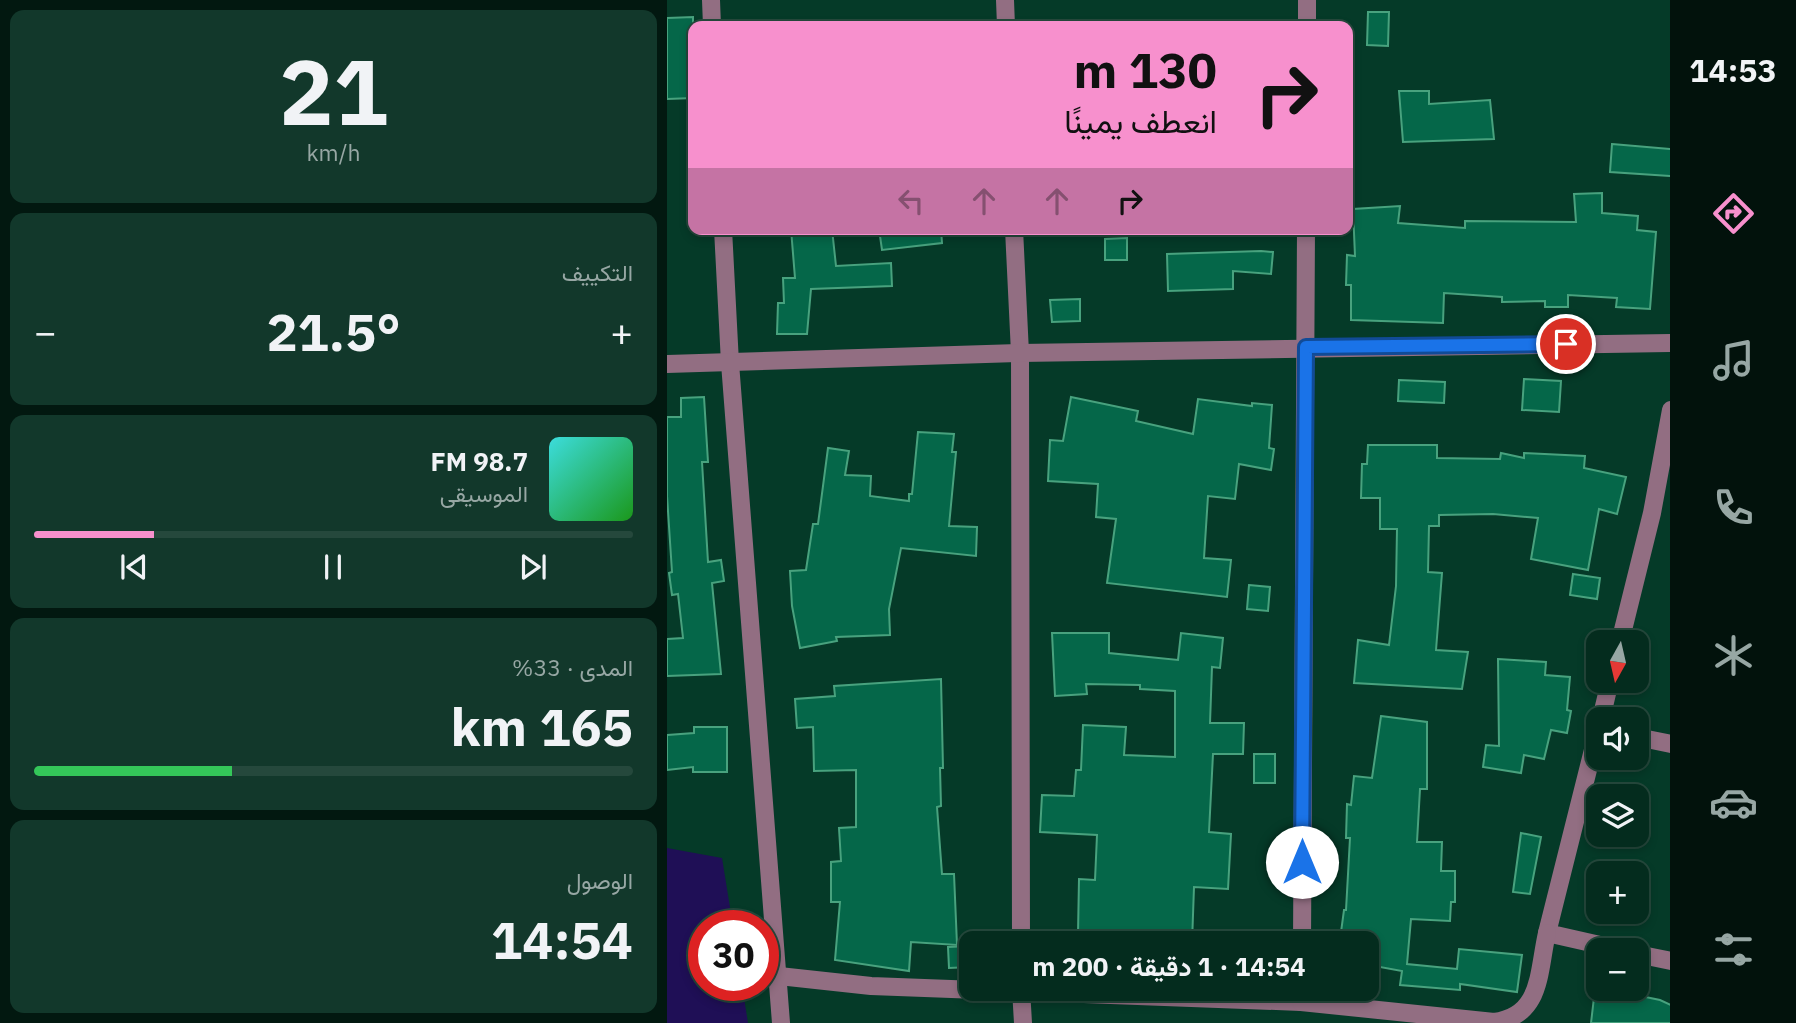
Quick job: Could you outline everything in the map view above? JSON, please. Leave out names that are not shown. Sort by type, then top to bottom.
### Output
[{"type":"street","points":[[711,0],[712,21]]},
{"type":"street","points":[[1005,0],[1006,21]]},
{"type":"street","points":[[1307,0],[1307,21]]},
{"type":"street","points":[[723,235],[774,910]]},
{"type":"street","points":[[1014,235],[1020,352],[1021,931]]},
{"type":"street","points":[[1302,931],[1306,235]]},
{"type":"street","points":[[667,364],[1020,352],[1670,343]]},
{"type":"street","points":[[1623,630],[1652,513],[1670,411]]},
{"type":"street","points":[[1652,513],[1670,517]]},
{"type":"street","points":[[1649,740],[1670,744]]},
{"type":"street","points":[[1338,1001],[1494,1022],[1510,1020],[1527,1009],[1533,997],[1588,770]]},
{"type":"street","points":[[1547,933],[1586,942]]},
{"type":"street","points":[[1649,957],[1670,961]]},
{"type":"street","points":[[781,1023],[779,976],[871,986],[959,988]]},
{"type":"street","points":[[1022,1001],[1023,1023]]},
{"type":"shaded area","points":[[667,848],[722,858],[730,910],[688,910],[688,1001],[745,1001],[748,1023],[667,1023]]},
{"type":"building","points":[[1368,12],[1389,12],[1388,46],[1367,45]]},
{"type":"building","points":[[693,17],[693,21],[688,21],[688,98],[667,99],[667,18]]},
{"type":"building","points":[[1399,91],[1429,91],[1429,104],[1490,100],[1494,139],[1403,142]]},
{"type":"building","points":[[1612,144],[1671,149],[1671,176],[1610,172]]},
{"type":"building","points":[[1602,193],[1602,213],[1638,216],[1637,230],[1656,232],[1650,309],[1616,307],[1617,298],[1568,295],[1568,307],[1545,307],[1545,301],[1502,302],[1502,297],[1444,293],[1443,323],[1351,320],[1351,285],[1346,285],[1347,255],[1355,256],[1353,209],[1400,206],[1398,223],[1465,228],[1465,221],[1576,222],[1574,194]]},
{"type":"building","points":[[791,235],[833,235],[836,266],[891,263],[892,286],[811,289],[807,334],[777,334],[778,303],[784,303],[783,278],[795,278]]},
{"type":"building","points":[[880,235],[941,235],[942,243],[882,250]]},
{"type":"building","points":[[1127,238],[1127,260],[1105,260],[1105,239]]},
{"type":"building","points":[[1273,252],[1271,274],[1233,271],[1233,289],[1168,291],[1167,254]]},
{"type":"building","points":[[1080,299],[1080,321],[1052,322],[1050,300]]},
{"type":"building","points":[[1524,379],[1561,381],[1559,412],[1522,410]]},
{"type":"building","points":[[1399,380],[1445,382],[1444,403],[1398,401]]},
{"type":"building","points":[[704,397],[708,462],[702,462],[708,562],[721,560],[724,581],[712,583],[721,674],[667,676],[667,639],[683,638],[678,594],[672,595],[669,573],[672,572],[667,496],[667,417],[681,417],[681,398]]},
{"type":"building","points":[[1071,397],[1138,411],[1136,421],[1193,434],[1198,399],[1252,406],[1252,403],[1272,405],[1269,448],[1274,449],[1271,470],[1239,464],[1235,499],[1208,496],[1204,558],[1231,560],[1227,597],[1107,583],[1116,519],[1096,517],[1098,484],[1048,481],[1050,440],[1063,441]]},
{"type":"building","points":[[918,432],[954,434],[952,452],[956,452],[949,526],[977,527],[976,556],[901,548],[889,609],[890,635],[836,637],[837,641],[800,648],[792,606],[790,571],[806,570],[813,524],[818,524],[828,448],[849,451],[845,475],[871,476],[870,496],[909,501]]},
{"type":"building","points":[[1368,445],[1437,445],[1437,458],[1500,459],[1501,453],[1524,458],[1524,453],[1585,456],[1584,468],[1626,477],[1617,514],[1599,509],[1588,570],[1531,559],[1538,518],[1493,514],[1439,515],[1439,526],[1429,526],[1428,572],[1442,573],[1436,650],[1468,652],[1462,689],[1354,683],[1358,640],[1389,645],[1396,586],[1397,529],[1380,529],[1380,498],[1361,498],[1362,464],[1367,464]]},
{"type":"building","points":[[1573,574],[1600,578],[1597,599],[1570,595]]},
{"type":"building","points":[[1249,585],[1270,587],[1268,611],[1247,609]]},
{"type":"building","points":[[1052,633],[1109,633],[1109,653],[1178,660],[1181,633],[1223,638],[1220,668],[1212,667],[1210,723],[1244,723],[1243,754],[1213,754],[1209,832],[1231,834],[1228,889],[1194,887],[1192,931],[1078,931],[1079,879],[1095,880],[1097,835],[1040,832],[1042,795],[1074,796],[1076,770],[1081,770],[1083,725],[1126,727],[1124,755],[1175,757],[1175,691],[1140,689],[1140,685],[1086,684],[1087,694],[1055,696]]},
{"type":"building","points":[[1498,659],[1546,662],[1545,675],[1570,677],[1567,710],[1571,711],[1567,733],[1551,730],[1544,759],[1524,755],[1521,773],[1483,767],[1486,745],[1499,746]]},
{"type":"building","points":[[941,679],[943,768],[940,768],[941,806],[937,807],[942,874],[954,874],[957,945],[911,942],[909,971],[835,960],[840,902],[831,902],[831,862],[841,861],[839,828],[856,827],[856,770],[814,771],[813,727],[797,728],[795,699],[835,696],[834,686]]},
{"type":"building","points":[[1381,716],[1427,722],[1427,789],[1420,789],[1417,842],[1442,842],[1441,871],[1455,871],[1455,902],[1451,902],[1450,921],[1411,919],[1407,964],[1457,969],[1459,949],[1522,955],[1517,992],[1460,984],[1460,990],[1400,985],[1402,971],[1379,967],[1379,931],[1341,931],[1346,910],[1350,838],[1346,838],[1347,804],[1351,805],[1354,776],[1372,778]]},
{"type":"building","points":[[694,727],[727,727],[727,772],[693,772],[693,767],[667,770],[667,735],[694,733]]},
{"type":"building","points":[[1254,754],[1275,754],[1275,783],[1254,783]]},
{"type":"building","points":[[1521,833],[1541,837],[1530,894],[1513,892]]},
{"type":"building","points":[[948,947],[959,947],[959,968],[949,968]]},
{"type":"building","points":[[1649,998],[1671,1005],[1671,1023],[1591,1023],[1594,1001],[1649,1001]]},
{"type":"route","points":[[1302,862],[1306,347],[1566,344]]}]
